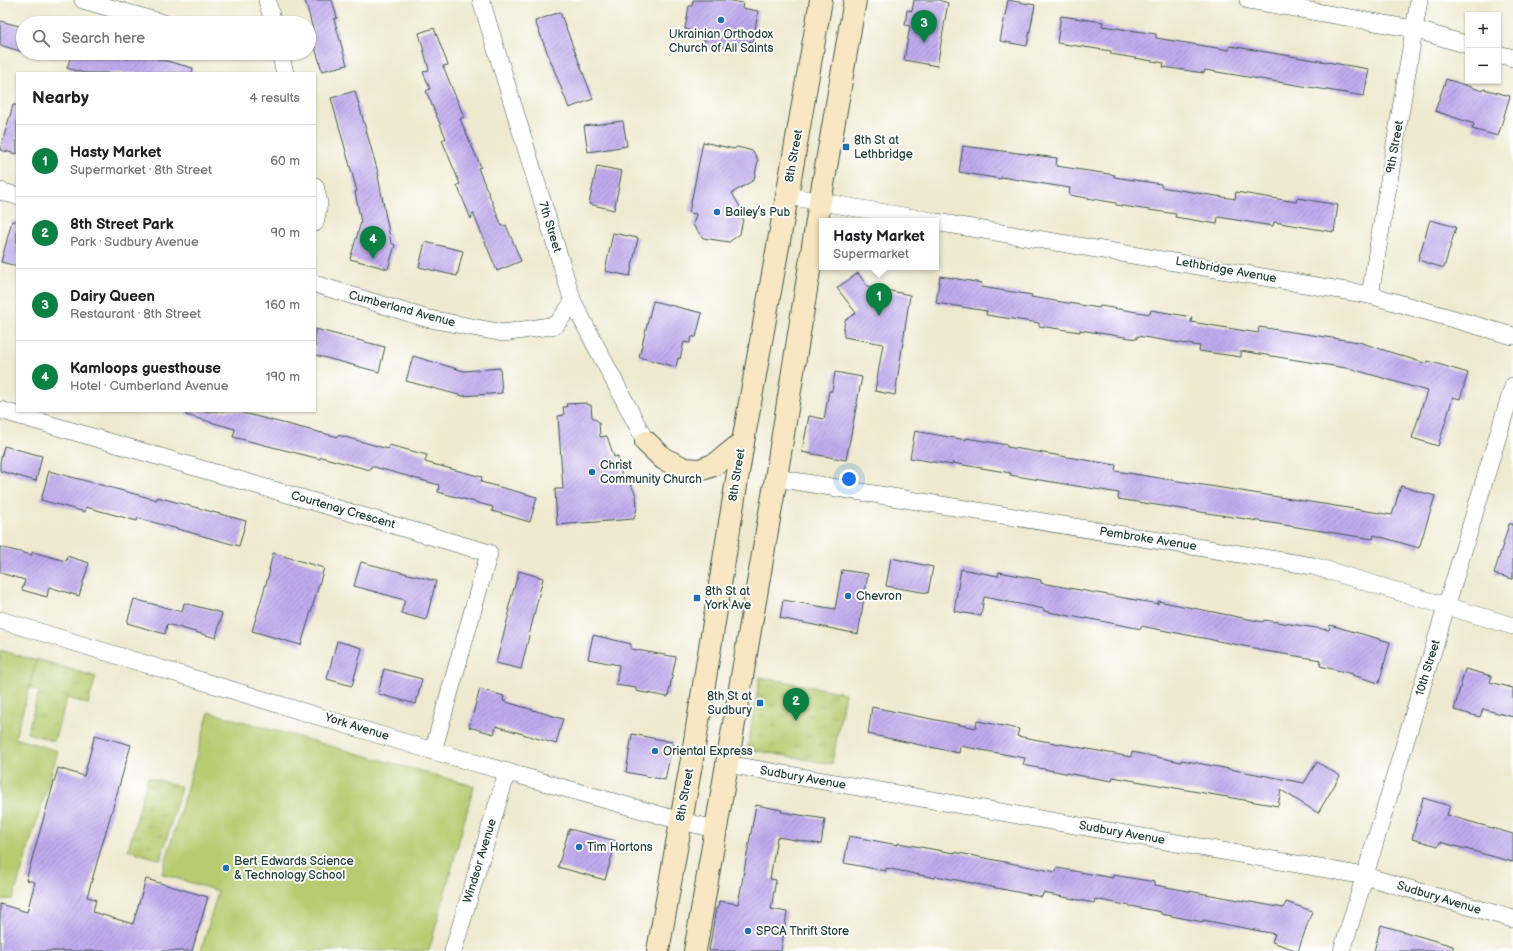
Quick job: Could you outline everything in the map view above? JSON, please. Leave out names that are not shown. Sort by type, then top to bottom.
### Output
[{"type":"main road","name":"8th Street","points":[[658,951],[681,821],[742,442],[821,0]]},
{"type":"main road","points":[[695,951],[776,478],[820,202],[855,0]]},
{"type":"main road","points":[[646,442],[664,459],[685,469],[700,470],[716,464],[742,442]]},
{"type":"street","points":[[83,0],[138,16]]},
{"type":"street","points":[[267,0],[271,16]]},
{"type":"street","name":"7th Street","points":[[481,0],[573,302],[646,442]]},
{"type":"street","points":[[1248,0],[1414,28],[1465,44]]},
{"type":"street","name":"9th Street","points":[[1370,294],[1419,0]]},
{"type":"street","points":[[1501,55],[1513,58]]},
{"type":"street","points":[[316,189],[320,203],[316,219]]},
{"type":"street","points":[[0,190],[16,196]]},
{"type":"street","points":[[787,196],[914,218]]},
{"type":"street","name":"Lethbridge Avenue","points":[[939,222],[1370,294],[1513,336]]},
{"type":"street","name":"Cumberland Avenue","points":[[316,284],[425,318],[503,333],[556,325],[573,302]]},
{"type":"street","name":"10th Street","points":[[1342,951],[1513,386]]},
{"type":"street","name":"Courtenay Crescent","points":[[0,410],[489,553],[433,751]]},
{"type":"street","name":"Pembroke Avenue","points":[[776,478],[1313,566],[1513,626]]},
{"type":"street","name":"York Avenue","points":[[0,620],[433,751],[681,821],[715,829]]},
{"type":"street","name":"Sudbury Avenue","points":[[727,764],[1365,876],[1513,920]]},
{"type":"street","name":"Windsor Avenue","points":[[453,951],[507,772]]},
{"type":"green space","points":[[0,650],[37,661],[15,738],[58,751],[13,899],[0,900]]},
{"type":"green space","points":[[37,659],[96,677],[88,704],[67,698],[54,741],[27,733],[39,691],[29,688]]},
{"type":"green space","points":[[760,677],[845,693],[832,764],[747,749]]},
{"type":"green space","points":[[209,712],[474,786],[429,951],[201,951],[218,891],[162,874]]},
{"type":"green space","points":[[148,777],[181,787],[161,860],[128,850]]},
{"type":"building","points":[[305,0],[332,0],[337,18],[334,19],[347,65],[322,71],[316,50],[316,16],[309,16]]},
{"type":"building","name":"Ukrainian Orthodox Church of All Saints","points":[[693,0],[727,0],[743,3],[742,8],[758,11],[753,42],[750,41],[749,44],[744,43],[744,45],[736,44],[734,49],[704,44],[705,40],[687,37],[689,30],[685,29],[689,6],[692,6]]},
{"type":"building","points":[[914,0],[939,0],[948,3],[937,66],[904,60],[910,26],[905,25],[907,10],[912,11]]},
{"type":"building","points":[[1008,0],[1035,5],[1027,46],[1000,41]]},
{"type":"building","points":[[560,12],[593,99],[569,108],[535,21]]},
{"type":"building","points":[[1061,16],[1103,22],[1102,26],[1156,34],[1156,38],[1229,50],[1230,46],[1369,69],[1364,96],[1205,70],[1204,73],[1163,67],[1164,63],[1111,54],[1111,51],[1057,43]]},
{"type":"building","points":[[0,21],[16,25],[16,50],[0,45]]},
{"type":"building","points":[[434,28],[448,65],[443,66],[464,117],[460,119],[481,167],[478,168],[502,226],[506,225],[521,261],[497,271],[473,213],[471,219],[457,185],[460,184],[442,140],[446,138],[426,91],[430,89],[423,72],[429,70],[419,33]]},
{"type":"building","points":[[70,60],[163,60],[193,68],[192,72],[81,72],[67,68]]},
{"type":"building","points":[[1446,79],[1483,91],[1484,89],[1510,96],[1498,136],[1472,129],[1474,124],[1435,111]]},
{"type":"building","points":[[355,91],[379,176],[391,243],[395,245],[388,269],[350,259],[361,222],[355,192],[357,191],[331,98]]},
{"type":"building","points":[[13,105],[16,105],[16,154],[0,150]]},
{"type":"building","points":[[623,121],[627,146],[588,152],[584,126]]},
{"type":"building","points":[[703,142],[734,149],[737,147],[753,151],[758,160],[754,180],[732,193],[744,214],[740,234],[729,242],[703,238],[693,225],[696,214],[689,213]]},
{"type":"building","points":[[963,146],[1057,158],[1056,166],[1115,175],[1114,177],[1161,184],[1161,187],[1235,199],[1236,192],[1296,202],[1297,198],[1338,205],[1334,232],[1274,222],[1273,226],[1218,217],[1217,224],[1175,217],[1176,214],[1116,205],[1116,203],[1069,195],[1070,188],[959,172]]},
{"type":"building","points":[[597,166],[622,171],[614,210],[589,204]]},
{"type":"building","points":[[1430,220],[1456,227],[1444,268],[1418,260]]},
{"type":"building","points":[[12,221],[16,221],[16,266],[1,262]]},
{"type":"building","points":[[613,233],[638,238],[630,276],[605,271]]},
{"type":"building","points":[[425,242],[463,251],[457,276],[419,267]]},
{"type":"building","points":[[858,273],[867,286],[910,295],[895,395],[875,391],[883,344],[844,337],[843,333],[845,320],[856,313],[837,288]]},
{"type":"building","points":[[940,276],[982,283],[981,287],[1099,308],[1100,306],[1150,314],[1151,310],[1192,317],[1191,322],[1258,333],[1259,327],[1359,342],[1427,364],[1428,361],[1468,373],[1460,399],[1453,397],[1438,446],[1412,438],[1427,391],[1352,369],[1241,351],[1241,357],[1199,351],[1200,346],[1137,336],[1137,339],[1080,330],[1080,332],[1039,326],[1039,323],[986,315],[987,311],[936,303]]},
{"type":"building","points":[[653,301],[702,313],[696,337],[692,337],[690,343],[684,342],[680,359],[678,358],[676,367],[639,357]]},
{"type":"building","points":[[316,329],[385,347],[379,372],[316,355]]},
{"type":"building","points":[[413,356],[464,371],[500,368],[502,393],[463,396],[406,381]]},
{"type":"building","points":[[835,372],[862,377],[846,460],[802,452],[809,416],[824,419],[829,391],[832,391]]},
{"type":"building","name":"Christ Community Church","points":[[587,403],[588,405],[591,405],[592,417],[599,422],[600,437],[607,436],[614,457],[618,456],[622,484],[630,483],[636,495],[637,508],[634,519],[557,525],[555,489],[563,489],[558,416],[564,415],[563,407],[567,407],[566,404]]},
{"type":"building","points":[[186,412],[239,412],[338,437],[338,435],[388,449],[389,445],[427,455],[425,462],[482,477],[481,482],[537,497],[530,522],[492,511],[493,507],[438,492],[439,485],[371,466],[370,470],[233,437],[235,429],[186,415]]},
{"type":"building","points":[[915,431],[966,440],[966,438],[1007,445],[1007,447],[1116,465],[1115,471],[1392,515],[1401,486],[1435,496],[1419,548],[1374,535],[1373,539],[1118,499],[1119,493],[1010,475],[1011,473],[952,463],[952,465],[910,458]]},
{"type":"building","points":[[4,446],[42,456],[36,481],[0,471],[0,462]]},
{"type":"building","points":[[49,471],[157,500],[157,497],[246,521],[239,546],[138,518],[137,521],[86,507],[85,512],[41,500]]},
{"type":"building","points":[[1509,524],[1513,524],[1513,579],[1494,574]]},
{"type":"building","points":[[0,547],[32,555],[32,552],[66,561],[67,556],[89,563],[79,596],[49,587],[47,597],[22,590],[25,580],[0,573]]},
{"type":"building","points":[[273,553],[324,568],[301,645],[252,631],[270,570]]},
{"type":"building","points":[[891,558],[933,567],[928,593],[886,586]]},
{"type":"building","points":[[361,562],[436,581],[426,620],[401,613],[405,600],[354,586]]},
{"type":"building","points":[[961,569],[998,576],[999,572],[1041,580],[1041,583],[1158,604],[1158,601],[1263,622],[1264,620],[1329,630],[1330,625],[1390,642],[1379,683],[1352,675],[1353,674],[1320,666],[1321,660],[1259,650],[1141,626],[1141,629],[1086,619],[984,597],[981,616],[954,611]]},
{"type":"building","points":[[842,570],[868,574],[858,634],[780,618],[783,600],[835,609]]},
{"type":"building","points":[[519,571],[543,578],[521,669],[496,663],[510,610],[508,609]]},
{"type":"building","points":[[134,599],[182,612],[184,603],[222,613],[216,638],[167,624],[165,634],[127,623]]},
{"type":"building","points":[[593,635],[631,644],[631,649],[676,657],[668,697],[636,691],[636,688],[616,685],[619,665],[588,659]]},
{"type":"building","points":[[337,641],[362,648],[352,686],[327,679]]},
{"type":"building","points":[[384,669],[422,679],[416,704],[378,694]]},
{"type":"building","points":[[1465,669],[1492,676],[1490,682],[1513,688],[1513,717],[1483,709],[1480,717],[1454,710]]},
{"type":"building","points":[[480,689],[504,696],[503,701],[563,719],[556,744],[496,726],[494,734],[469,727]]},
{"type":"building","points":[[872,707],[976,728],[977,721],[1019,729],[1017,736],[1131,757],[1132,752],[1181,762],[1181,760],[1304,783],[1317,762],[1340,776],[1318,813],[1281,790],[1278,806],[1113,777],[1112,781],[1065,773],[1023,765],[1025,758],[960,746],[959,753],[868,734]]},
{"type":"building","points":[[632,734],[673,742],[665,780],[626,772]]},
{"type":"building","points":[[95,735],[131,745],[87,897],[96,899],[93,912],[133,924],[146,879],[208,897],[192,951],[0,951],[0,904],[27,912],[35,882],[26,880],[58,768],[84,776]]},
{"type":"building","points":[[1423,798],[1450,806],[1447,815],[1513,834],[1513,862],[1440,842],[1438,846],[1412,839]]},
{"type":"building","points":[[756,805],[782,810],[781,812],[825,819],[821,844],[777,837],[770,879],[776,880],[771,909],[787,912],[781,951],[709,951],[716,908],[718,908],[719,901],[738,904]]},
{"type":"building","points":[[569,829],[616,841],[605,880],[558,867]]},
{"type":"building","points":[[849,836],[898,845],[898,843],[954,852],[1056,872],[1057,868],[1113,878],[1113,875],[1155,882],[1155,885],[1284,908],[1286,902],[1312,911],[1298,951],[1272,942],[1275,934],[1203,920],[1203,922],[1161,914],[1161,912],[1095,899],[1094,903],[1043,893],[1042,897],[936,876],[935,878],[886,868],[886,871],[844,863]]},
{"type":"building","points":[[1381,925],[1453,946],[1453,951],[1374,951]]},
{"type":"place","name":"Ukrainian Orthodox Church of All Saints","points":[[721,20]]},
{"type":"place","name":"Dairy Queen","points":[[924,43]]},
{"type":"place","name":"8th St at Lethbridge","points":[[846,147]]},
{"type":"place","name":"Bailey’s Pub","points":[[717,212]]},
{"type":"place","name":"Kamloops guesthouse","points":[[373,259]]},
{"type":"place","name":"Hasty Market","points":[[879,316]]},
{"type":"place","name":"Christ Community Church","points":[[592,472]]},
{"type":"place","name":"Chevron","points":[[848,596]]},
{"type":"place","name":"8th St at York Ave","points":[[697,598]]},
{"type":"place","name":"8th St at Sudbury","points":[[760,703]]},
{"type":"place","name":"8th Street Park","points":[[796,721]]},
{"type":"place","name":"Oriental Express","points":[[655,751]]},
{"type":"place","name":"Tim Hortons","points":[[579,847]]},
{"type":"place","name":"Bert Edwards Science & Technology School","points":[[226,868]]},
{"type":"place","name":"SPCA Thrift Store","points":[[748,931]]}]
